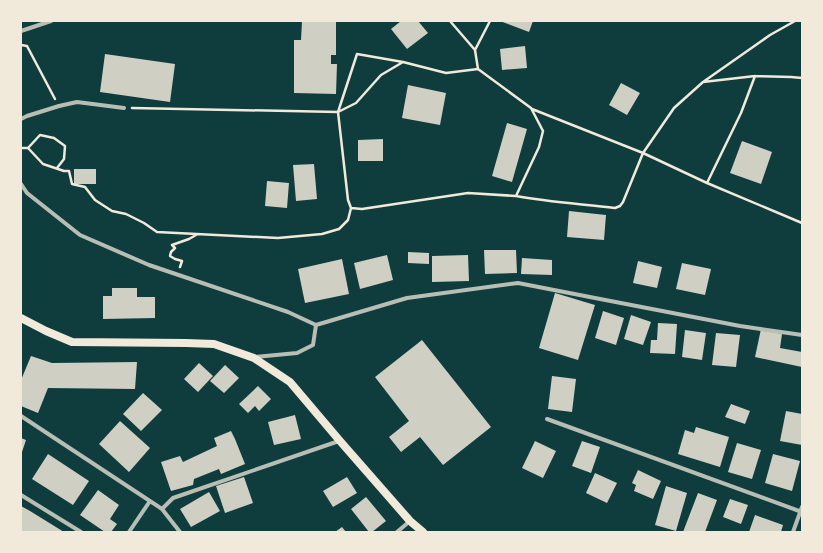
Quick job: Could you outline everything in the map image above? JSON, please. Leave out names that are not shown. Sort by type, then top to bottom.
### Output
[{"type":"main road","points":[[21,318],[72,342],[214,344],[254,358],[290,382],[410,521],[423,532]]},
{"type":"street","points":[[21,31],[51,21]]},
{"type":"street","points":[[21,119],[59,106],[77,102],[124,108]]},
{"type":"street","points":[[21,184],[27,193],[80,235],[149,265],[288,312],[316,325],[407,298],[518,283],[732,324],[802,334]]},
{"type":"street","points":[[254,358],[297,353],[313,345],[316,325]]},
{"type":"street","points":[[21,416],[162,509],[180,532]]},
{"type":"street","points":[[547,419],[802,510],[793,532]]},
{"type":"street","points":[[162,509],[173,498],[340,441]]},
{"type":"street","points":[[21,495],[81,532]]},
{"type":"street","points":[[130,532],[150,501]]},
{"type":"street","points":[[397,532],[410,521]]},
{"type":"path","points":[[450,21],[475,50],[478,69]]},
{"type":"path","points":[[475,50],[490,21]]},
{"type":"path","points":[[351,208],[362,209],[468,193],[516,196],[553,202],[615,208],[620,206],[643,153],[674,108],[703,82],[770,35],[795,21]]},
{"type":"path","points":[[21,45],[27,46],[59,106]]},
{"type":"path","points":[[21,148],[28,148],[43,164],[69,171],[72,184],[85,187],[95,200],[112,211],[126,214],[158,232],[278,238],[322,234],[339,229],[348,220],[351,208],[348,200],[338,112],[357,54],[403,62],[446,73],[478,69],[531,108],[643,153],[802,223]]},
{"type":"path","points":[[124,108],[338,112],[356,103],[381,75],[403,62]]},
{"type":"path","points":[[703,82],[755,76],[802,78]]},
{"type":"path","points":[[707,182],[741,112],[755,76]]},
{"type":"path","points":[[516,196],[539,147],[544,131],[531,108]]},
{"type":"path","points":[[28,148],[40,135],[54,138],[65,146],[64,159],[57,168]]},
{"type":"path","points":[[182,261],[170,256],[171,252],[175,248],[172,245],[188,240],[197,234]]},
{"type":"building","points":[[302,21],[336,21],[336,55],[331,55],[331,64],[337,64],[336,94],[294,93],[294,40],[301,40]]},
{"type":"building","points":[[401,21],[418,21],[428,33],[407,49],[391,29]]},
{"type":"building","points":[[500,21],[533,21],[529,32]]},
{"type":"building","points":[[525,46],[527,68],[502,70],[500,49]]},
{"type":"building","points":[[105,54],[175,64],[170,102],[100,92]]},
{"type":"building","points":[[621,83],[640,93],[627,115],[609,105]]},
{"type":"building","points":[[408,85],[446,93],[440,125],[402,118]]},
{"type":"building","points":[[507,123],[527,129],[512,182],[492,176]]},
{"type":"building","points":[[383,139],[383,161],[358,161],[358,140]]},
{"type":"building","points":[[742,141],[772,152],[761,184],[730,173]]},
{"type":"building","points":[[314,164],[317,199],[296,201],[293,165]]},
{"type":"building","points":[[74,169],[96,169],[96,184],[74,184]]},
{"type":"building","points":[[267,181],[289,183],[287,208],[265,206]]},
{"type":"building","points":[[569,211],[606,215],[604,240],[567,237]]},
{"type":"building","points":[[484,250],[516,250],[517,273],[485,274]]},
{"type":"building","points":[[408,252],[429,253],[429,264],[408,263]]},
{"type":"building","points":[[387,255],[393,280],[360,289],[354,263]]},
{"type":"building","points":[[468,255],[469,281],[432,282],[432,256]]},
{"type":"building","points":[[522,258],[552,260],[552,275],[521,274]]},
{"type":"building","points":[[342,259],[349,294],[305,303],[298,269]]},
{"type":"building","points":[[638,261],[662,267],[657,288],[633,283]]},
{"type":"building","points":[[682,263],[711,269],[705,295],[676,289]]},
{"type":"building","points":[[112,288],[137,288],[137,297],[155,297],[155,318],[103,319],[103,296],[112,296]]},
{"type":"building","points":[[555,293],[595,305],[578,360],[539,348]]},
{"type":"building","points":[[603,311],[624,318],[616,345],[595,338]]},
{"type":"building","points":[[631,315],[651,322],[643,345],[624,339]]},
{"type":"building","points":[[658,323],[677,324],[675,354],[650,353],[651,340],[657,340]]},
{"type":"building","points":[[761,329],[782,334],[780,348],[802,352],[802,367],[755,357]]},
{"type":"building","points":[[685,330],[706,333],[702,360],[682,357]]},
{"type":"building","points":[[716,333],[740,335],[736,367],[712,365]]},
{"type":"building","points":[[422,340],[491,427],[443,465],[420,437],[401,452],[389,437],[409,421],[375,377]]},
{"type":"building","points":[[31,356],[52,363],[137,362],[135,389],[48,388],[38,413],[21,406],[21,380]]},
{"type":"building","points":[[199,363],[213,376],[198,392],[184,379]]},
{"type":"building","points":[[225,365],[239,378],[224,393],[210,381]]},
{"type":"building","points":[[552,376],[576,379],[572,412],[548,409]]},
{"type":"building","points":[[258,386],[271,399],[259,411],[255,406],[248,413],[239,404]]},
{"type":"building","points":[[143,393],[162,410],[141,431],[123,414]]},
{"type":"building","points":[[731,404],[750,411],[745,424],[725,417]]},
{"type":"building","points":[[786,411],[802,414],[802,445],[780,441]]},
{"type":"building","points":[[295,415],[301,439],[274,445],[268,422]]},
{"type":"building","points":[[120,421],[150,448],[129,472],[99,444]]},
{"type":"building","points":[[696,427],[729,437],[720,467],[678,454],[685,430],[694,433]]},
{"type":"building","points":[[231,431],[245,464],[221,474],[219,469],[194,479],[193,485],[171,491],[161,462],[180,456],[183,462],[217,446],[214,438]]},
{"type":"building","points":[[21,438],[26,440],[21,455]]},
{"type":"building","points":[[535,441],[556,451],[543,478],[522,468]]},
{"type":"building","points":[[582,441],[600,447],[591,473],[572,466]]},
{"type":"building","points":[[737,443],[761,450],[752,479],[728,472]]},
{"type":"building","points":[[48,454],[89,481],[73,505],[32,479]]},
{"type":"building","points":[[773,454],[800,461],[792,491],[765,483]]},
{"type":"building","points":[[638,470],[661,481],[653,499],[634,491],[636,485],[632,483]]},
{"type":"building","points":[[595,473],[617,483],[607,503],[586,493]]},
{"type":"building","points":[[244,477],[253,503],[225,513],[216,486]]},
{"type":"building","points":[[347,477],[357,493],[333,507],[323,491]]},
{"type":"building","points":[[666,486],[687,493],[676,531],[655,525]]},
{"type":"building","points":[[98,490],[119,505],[110,519],[117,524],[111,532],[105,532],[80,515]]},
{"type":"building","points":[[209,492],[220,511],[191,527],[180,509]]},
{"type":"building","points":[[698,493],[717,500],[705,532],[683,532]]},
{"type":"building","points":[[366,497],[386,521],[372,532],[369,532],[351,509]]},
{"type":"building","points":[[730,499],[748,505],[741,524],[723,517]]},
{"type":"building","points":[[21,506],[30,511],[64,532],[21,532]]},
{"type":"building","points":[[755,515],[783,525],[781,532],[749,532]]},
{"type":"building","points":[[342,527],[346,532],[335,532]]}]
